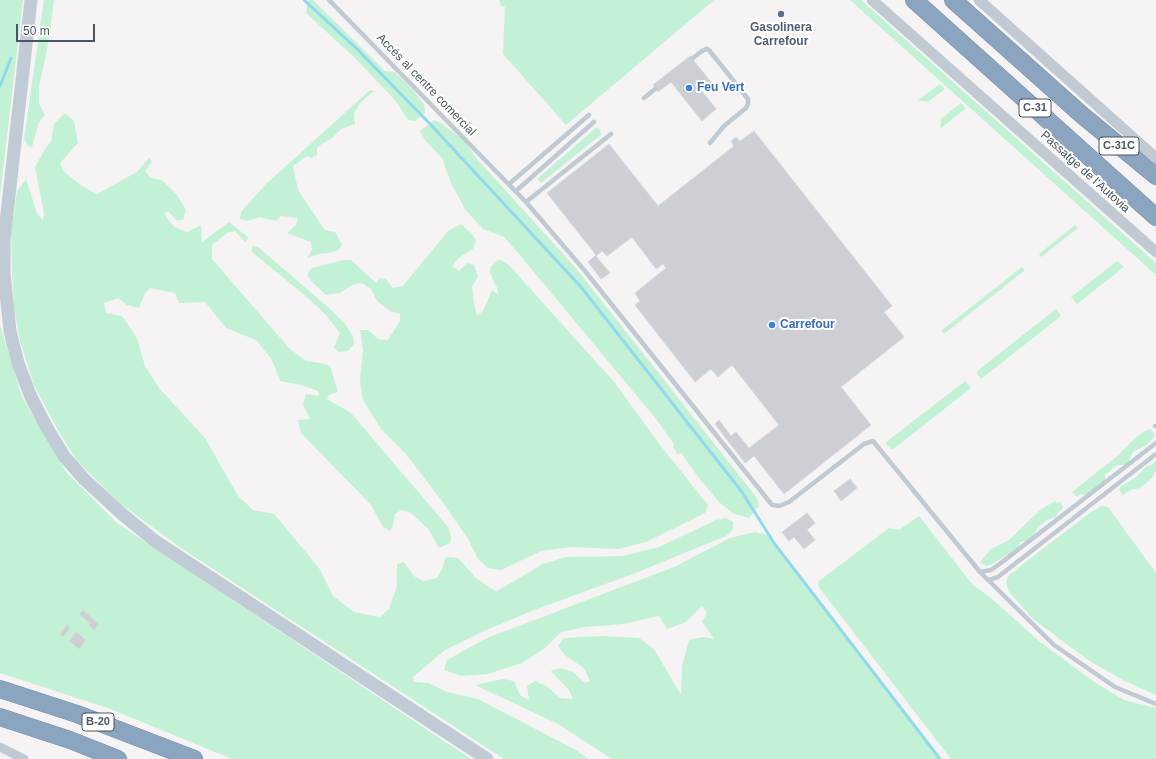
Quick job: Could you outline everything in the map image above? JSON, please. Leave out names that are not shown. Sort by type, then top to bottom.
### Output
[{"type":"highway","name":"C-31","points":[[914,0],[1156,217]]},
{"type":"highway","name":"C-31","points":[[953,0],[1082,115],[1156,188]]},
{"type":"highway","name":"C-31C","points":[[1082,115],[1156,176]]},
{"type":"highway","name":"B-20","points":[[0,689],[77,714],[194,759]]},
{"type":"highway","name":"B-20","points":[[0,717],[70,740],[118,759]]},
{"type":"main road","points":[[32,0],[4,240],[4,273],[10,331],[18,363],[31,397],[46,428],[64,456],[84,480],[122,514],[156,541],[487,759]]},
{"type":"street","name":"Passatge de l'Autovia","points":[[872,0],[1156,252]]},
{"type":"street","points":[[979,0],[1156,158]]},
{"type":"street","points":[[0,748],[24,759]]},
{"type":"lane","name":"Accés al centre comercial","points":[[329,0],[526,202],[585,270],[772,506],[779,506],[789,502],[864,444],[873,442],[980,572]]},
{"type":"lane","points":[[692,58],[706,49],[709,50],[748,99],[746,108],[724,126],[710,143]]},
{"type":"lane","points":[[644,98],[655,89]]},
{"type":"lane","points":[[509,184],[589,115]]},
{"type":"lane","points":[[516,191],[594,122]]},
{"type":"lane","points":[[526,202],[611,134]]},
{"type":"lane","points":[[980,572],[991,570],[1001,563],[1156,443]]},
{"type":"lane","points":[[989,580],[998,577],[1156,454]]},
{"type":"lane","points":[[980,572],[1054,645],[1115,687],[1156,704]]},
{"type":"green space","points":[[0,0],[23,0],[0,196]]},
{"type":"green space","points":[[44,0],[54,0],[49,40],[39,87],[39,103],[45,115],[39,122],[32,147],[28,146],[24,139]]},
{"type":"green space","points":[[308,0],[313,0],[385,71],[395,72],[424,104],[425,113],[415,121],[408,120],[395,100],[356,59],[306,13]]},
{"type":"green space","points":[[499,0],[714,0],[566,125],[503,54],[505,7],[501,6]]},
{"type":"green space","points":[[850,0],[861,0],[1156,263],[1156,275]]},
{"type":"green space","points":[[940,84],[945,89],[928,102],[918,100]]},
{"type":"green space","points":[[370,90],[374,91],[361,102],[354,113],[355,124],[341,129],[332,138],[317,147],[317,155],[311,158],[307,156],[293,166],[298,190],[325,230],[335,232],[342,245],[338,250],[307,258],[312,250],[311,242],[287,233],[296,225],[298,218],[281,216],[276,221],[260,217],[248,221],[240,219],[241,212],[266,184]]},
{"type":"green space","points":[[961,103],[966,108],[940,129],[941,119]]},
{"type":"green space","points":[[65,113],[74,121],[78,143],[60,163],[64,172],[85,188],[97,194],[137,172],[149,158],[152,162],[145,171],[151,178],[162,180],[177,195],[186,210],[183,220],[176,220],[168,211],[164,214],[174,227],[187,232],[201,225],[202,242],[229,222],[249,238],[245,242],[235,231],[227,233],[212,245],[212,259],[289,348],[306,361],[330,366],[338,392],[329,395],[327,399],[351,413],[448,527],[451,537],[450,543],[439,548],[429,530],[410,512],[401,510],[395,514],[390,531],[383,527],[371,505],[301,433],[298,420],[310,419],[303,405],[306,394],[319,396],[318,391],[301,385],[280,381],[272,360],[256,340],[226,328],[205,302],[179,303],[175,293],[150,288],[145,293],[139,308],[127,305],[118,298],[104,303],[106,313],[122,316],[137,338],[145,366],[159,388],[205,438],[238,496],[253,510],[274,514],[319,568],[333,596],[354,612],[380,617],[389,609],[397,586],[397,564],[404,562],[414,576],[423,581],[437,578],[446,557],[458,558],[476,578],[497,591],[543,564],[566,557],[623,556],[659,547],[716,520],[726,518],[733,522],[733,529],[726,536],[633,574],[534,610],[484,631],[445,650],[413,677],[414,682],[428,683],[447,692],[478,699],[574,749],[589,759],[504,759],[184,550],[121,504],[77,461],[60,434],[34,385],[20,341],[14,307],[12,273],[11,234],[17,191],[26,179],[37,213],[43,221],[44,213],[35,167],[51,141],[54,124]]},
{"type":"green space","points":[[434,120],[441,123],[466,142],[476,158],[575,267],[757,498],[759,506],[749,518],[734,514],[719,502],[681,453],[678,455],[673,447],[674,444],[656,419],[519,254],[504,237],[483,229],[465,209],[451,183],[442,158],[425,140],[420,131]]},
{"type":"green space","points":[[597,127],[602,134],[541,183],[537,179]]},
{"type":"green space","points":[[461,224],[476,240],[473,249],[460,257],[452,266],[459,271],[467,263],[474,265],[478,277],[472,286],[477,316],[483,311],[492,290],[498,295],[497,288],[490,273],[491,267],[499,259],[508,264],[615,383],[660,445],[708,505],[705,513],[646,542],[618,549],[570,547],[541,551],[501,570],[488,568],[478,559],[468,539],[442,501],[405,453],[381,429],[363,400],[360,380],[363,350],[360,330],[368,330],[378,339],[388,340],[400,321],[400,314],[390,311],[377,301],[371,289],[362,283],[354,284],[340,293],[326,295],[311,281],[307,274],[312,268],[344,260],[351,260],[376,283],[380,278],[386,279],[393,288],[403,286],[448,231]]},
{"type":"green space","points":[[1075,225],[1078,228],[1041,257],[1039,254]]},
{"type":"green space","points":[[252,246],[258,247],[329,308],[345,324],[353,336],[354,344],[348,351],[338,352],[334,347],[340,333],[325,314],[252,252]]},
{"type":"green space","points":[[1117,261],[1124,267],[1077,304],[1071,297]]},
{"type":"green space","points":[[1022,267],[1025,270],[944,334],[942,330]]},
{"type":"green space","points":[[1056,309],[1061,316],[981,379],[976,372]]},
{"type":"green space","points":[[0,325],[22,397],[67,473],[117,523],[471,759],[232,759],[108,708],[0,673]]},
{"type":"green space","points":[[965,381],[971,388],[892,450],[885,443]]},
{"type":"green space","points":[[1151,429],[1155,435],[1147,445],[1133,452],[1127,465],[1117,465],[1105,475],[1105,482],[1088,496],[1080,494],[1077,497],[1072,492],[1116,457],[1135,438],[1146,430]]},
{"type":"green space","points":[[1156,461],[1156,470],[1152,478],[1140,488],[1130,490],[1123,495],[1119,490],[1120,487],[1136,477],[1147,466],[1150,466]]},
{"type":"green space","points":[[1055,501],[1057,503],[1060,501],[1063,508],[1058,512],[1056,517],[1047,520],[1038,528],[1030,541],[1021,542],[1015,552],[993,564],[986,566],[980,562],[991,549],[1009,540],[1040,510]]},
{"type":"green space","points":[[1102,506],[1108,507],[1156,573],[1156,695],[1123,680],[1088,660],[1033,619],[1009,592],[1006,582],[1009,575],[1091,512]]},
{"type":"green space","points":[[919,516],[972,584],[992,599],[1039,641],[1093,681],[1124,700],[1156,708],[1156,759],[951,759],[818,586],[819,581],[889,528],[899,530]]},
{"type":"green space","points":[[755,532],[768,535],[940,759],[612,759],[558,724],[475,685],[503,679],[514,681],[520,695],[529,700],[527,686],[535,681],[548,687],[560,698],[573,699],[569,690],[551,671],[560,668],[573,672],[585,683],[590,681],[584,668],[566,656],[558,646],[564,638],[602,636],[639,638],[654,649],[681,695],[682,666],[689,640],[703,637],[714,639],[702,622],[707,613],[702,606],[686,622],[667,629],[659,616],[623,624],[585,627],[561,632],[544,649],[522,663],[488,674],[461,676],[444,670],[447,660],[487,638],[674,567],[730,538]]},
{"type":"building","name":"Feu Vert","points":[[690,56],[711,82],[701,90],[716,109],[702,121],[671,82],[658,92],[653,85]]},
{"type":"building","name":"Carrefour","points":[[754,131],[892,306],[884,312],[904,337],[841,387],[871,425],[784,494],[754,456],[745,463],[715,424],[719,420],[731,436],[736,432],[749,448],[779,425],[732,365],[718,377],[711,369],[695,382],[635,305],[640,301],[635,293],[666,268],[663,264],[656,269],[632,237],[607,256],[602,251],[596,256],[610,273],[601,279],[588,262],[596,255],[547,193],[609,144],[658,206],[734,146],[731,141],[736,137],[740,141]]},
{"type":"building","points":[[850,479],[857,488],[841,501],[834,491]]},
{"type":"building","points":[[807,513],[815,523],[807,530],[815,540],[804,549],[794,537],[789,541],[782,532]]},
{"type":"building","points":[[83,610],[99,624],[94,630],[89,625],[90,623],[79,614]]},
{"type":"building","points":[[67,625],[70,628],[63,637],[60,634]]},
{"type":"building","points":[[76,632],[86,640],[79,649],[69,641]]},
{"type":"waterway","points":[[304,0],[357,49],[431,125],[581,287],[742,492],[774,543],[940,759]]},
{"type":"waterway","points":[[0,86],[11,58]]},
{"type":"place","name":"Gasolinera Carrefour","points":[[781,14]]},
{"type":"place","name":"Feu Vert","points":[[689,88]]},
{"type":"place","name":"Carrefour","points":[[772,325]]}]
